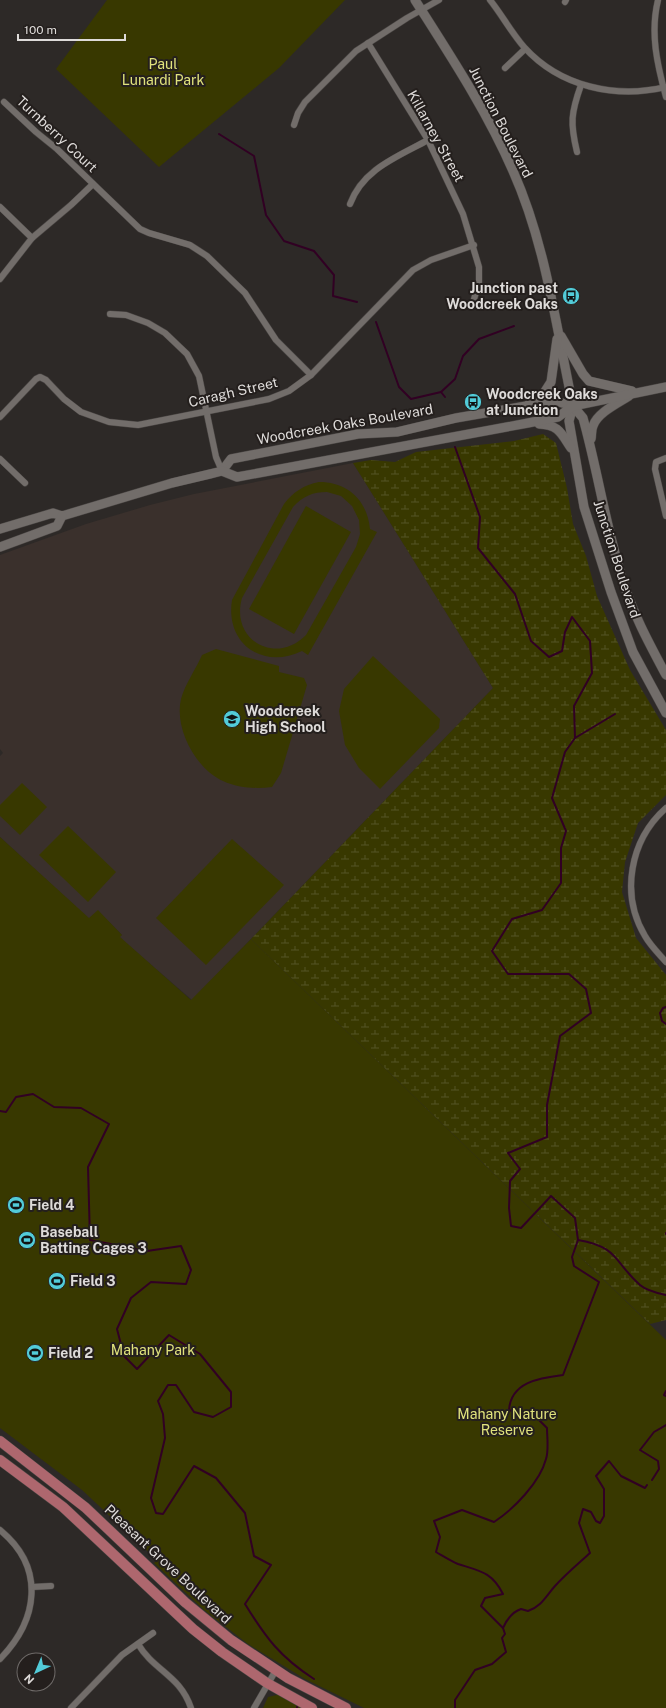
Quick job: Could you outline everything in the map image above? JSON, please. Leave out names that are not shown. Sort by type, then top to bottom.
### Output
[{"type":"main road","name":"Junction Boulevard","points":[[415,0],[468,85],[513,171],[541,252],[558,330],[573,406],[569,421],[584,507],[632,652],[666,713]]},
{"type":"main road","points":[[558,330],[583,374],[589,381],[635,392]]},
{"type":"main road","points":[[525,406],[544,393],[552,382],[558,330]]},
{"type":"main road","name":"Woodcreek Oaks Boulevard","points":[[0,529],[53,513],[62,516],[172,483],[222,472],[237,477],[528,423],[558,417],[573,406],[635,392],[666,387]]},
{"type":"main road","points":[[591,444],[595,421],[601,415],[635,392]]},
{"type":"main road","name":"Woodcreek Oaks Boulevard","points":[[222,472],[231,459],[358,434],[396,432],[456,418],[555,400],[573,406]]},
{"type":"main road","name":"Junction Boulevard","points":[[573,406],[583,418],[591,444],[605,516],[623,582],[634,611],[666,675]]},
{"type":"main road","points":[[528,423],[552,425],[561,432],[574,452]]},
{"type":"main road","name":"Woodcreek Oaks Boulevard","points":[[0,547],[57,526],[62,516]]},
{"type":"main road","name":"Pleasant Grove Boulevard","points":[[0,1442],[86,1508],[174,1592],[210,1623],[276,1670],[346,1708]]},
{"type":"main road","name":"Pleasant Grove Boulevard","points":[[0,1460],[63,1507],[193,1629],[222,1652],[267,1683],[312,1708]]},
{"type":"street","points":[[294,125],[298,113],[305,102],[352,55],[368,42],[439,0]]},
{"type":"street","points":[[490,0],[525,49],[551,69],[581,85],[611,92],[629,93],[665,87]]},
{"type":"street","points":[[658,0],[654,25],[654,42],[666,97]]},
{"type":"street","name":"Killarney Street","points":[[368,42],[428,140],[456,197],[474,245],[480,275],[478,289],[472,306]]},
{"type":"street","points":[[505,68],[525,49]]},
{"type":"street","points":[[577,152],[572,131],[572,118],[581,85]]},
{"type":"street","name":"Turnberry Court","points":[[4,102],[140,228],[149,233],[190,246],[207,256],[246,293],[276,340],[311,375]]},
{"type":"street","points":[[350,204],[360,184],[372,172],[428,140]]},
{"type":"street","points":[[0,279],[32,238],[93,184]]},
{"type":"street","points":[[0,207],[32,238]]},
{"type":"street","name":"Caragh Street","points":[[0,417],[36,379],[40,377],[46,380],[64,399],[81,412],[109,422],[138,425],[276,397],[296,386],[311,375],[413,270],[431,260],[474,245]]},
{"type":"street","points":[[110,314],[126,315],[148,323],[176,343],[187,354],[195,367],[216,457],[222,472]]},
{"type":"street","points":[[666,458],[656,462],[655,469],[666,516]]},
{"type":"street","points":[[0,459],[25,483]]},
{"type":"street","points":[[665,810],[654,820],[642,838],[634,857],[630,883],[631,897],[639,925],[645,936],[666,962]]},
{"type":"street","points":[[0,1530],[11,1539],[23,1556],[32,1587],[31,1601],[25,1625],[14,1644],[0,1659]]},
{"type":"street","points":[[32,1587],[51,1586]]},
{"type":"street","points":[[71,1708],[122,1655],[153,1633]]},
{"type":"street","points":[[138,1644],[151,1661],[181,1686],[191,1708]]},
{"type":"street","points":[[254,1708],[267,1683],[276,1670]]},
{"type":"shaded area","name":"Woodcreek High School","points":[[353,463],[493,688],[192,1000],[119,937],[122,935],[98,911],[89,919],[0,837],[0,756],[3,753],[0,749],[0,555],[86,524],[150,505],[194,494]]},
{"type":"green space","name":"Paul Lunardi Park","points":[[107,0],[345,0],[279,68],[159,167],[56,69]]},
{"type":"green space","points":[[543,434],[556,443],[567,488],[573,524],[586,556],[597,596],[630,670],[666,730],[666,795],[638,823],[625,862],[622,892],[636,938],[666,975],[666,1320],[650,1324],[251,939],[493,688],[353,463],[371,460],[395,462],[416,452],[514,441]]},
{"type":"green space","points":[[314,483],[329,483],[339,485],[347,489],[360,501],[365,509],[370,529],[377,532],[308,655],[302,651],[288,656],[274,657],[261,655],[250,649],[241,640],[234,629],[231,616],[232,600],[284,504],[299,490]],"holes":[[[327,492],[341,496],[352,506],[359,520],[360,534],[356,547],[306,635],[294,644],[282,648],[269,648],[258,644],[249,636],[243,626],[240,613],[242,598],[293,507],[308,495]]]},
{"type":"green space","points":[[306,506],[351,532],[294,634],[249,609]]},
{"type":"green space","points":[[216,649],[279,666],[279,672],[304,678],[307,685],[281,773],[272,787],[241,787],[223,781],[213,775],[196,758],[184,735],[180,711],[183,693],[202,655]]},
{"type":"green space","points":[[373,656],[440,719],[439,728],[380,789],[359,768],[345,745],[339,711],[344,689]]},
{"type":"green space","points":[[22,783],[47,807],[20,835],[0,816],[0,805]]},
{"type":"green space","points":[[68,826],[116,872],[88,902],[39,855]]},
{"type":"green space","points":[[0,837],[89,918],[98,910],[122,935],[120,937],[191,1000],[251,939],[666,1340],[666,1708],[364,1708],[305,1679],[248,1644],[204,1610],[154,1563],[157,1560],[82,1490],[0,1428]]},
{"type":"green space","points":[[232,839],[284,885],[206,965],[156,918]]},
{"type":"green space","points":[[281,1694],[310,1708],[263,1708],[268,1697]]},
{"type":"waterway","points":[[219,134],[254,156],[266,215],[284,241],[314,251],[334,275],[333,296],[357,302]]},
{"type":"waterway","points":[[376,322],[399,387],[411,399],[441,392],[445,397]]},
{"type":"waterway","points":[[441,392],[455,379],[463,356],[479,339],[514,326]]},
{"type":"waterway","points":[[455,447],[480,517],[478,548],[515,594],[531,641],[549,657],[562,651],[565,632],[572,617],[590,641],[592,673],[574,706],[575,738],[565,752],[552,798],[566,831],[561,848],[561,883],[542,910],[512,919],[492,951],[508,974],[569,974],[586,989],[591,1013],[560,1036],[547,1105],[547,1137],[508,1153],[520,1169],[510,1181],[509,1208],[511,1226],[521,1228],[551,1196],[575,1218],[578,1240],[572,1257],[574,1266],[599,1282],[563,1375],[528,1383],[515,1393],[511,1401],[509,1410],[537,1418],[547,1428],[548,1448],[546,1459],[543,1468],[532,1486],[510,1510],[494,1522],[462,1510],[434,1521],[440,1537],[436,1552],[458,1564],[485,1573],[494,1581],[503,1594],[485,1598],[481,1606],[503,1628],[505,1634],[502,1638],[506,1652],[492,1664],[475,1670],[455,1700],[455,1708]]},
{"type":"waterway","points":[[575,738],[615,714]]},
{"type":"waterway","points":[[666,1007],[663,1008],[660,1013],[662,1021],[666,1024]]},
{"type":"waterway","points":[[0,1111],[6,1112],[16,1097],[33,1094],[54,1107],[81,1108],[109,1124],[88,1167],[90,1240],[147,1251],[181,1246],[191,1270],[186,1284],[151,1282],[131,1298],[117,1329],[124,1356],[137,1369],[169,1335],[200,1354],[231,1392],[231,1407],[213,1417],[194,1412],[176,1385],[168,1385],[158,1401],[163,1414],[165,1438],[151,1498],[156,1513],[163,1514],[194,1466],[216,1478],[245,1513],[254,1556],[271,1565],[245,1604],[267,1637],[283,1655],[314,1679]]},
{"type":"waterway","points":[[578,1240],[591,1243],[609,1251],[640,1285],[656,1293],[666,1295]]},
{"type":"waterway","points":[[666,1391],[664,1395],[666,1396]]},
{"type":"waterway","points":[[652,1480],[659,1469],[658,1461],[640,1450],[654,1432],[666,1425]]},
{"type":"waterway","points":[[503,1628],[508,1619],[515,1612],[521,1609],[528,1611],[540,1604],[559,1582],[590,1553],[579,1523],[583,1509],[591,1512],[596,1521],[600,1523],[604,1516],[604,1489],[596,1476],[609,1461],[621,1476],[645,1488],[647,1485]]},
{"type":"place","name":"Junction past Woodcreek Oaks","points":[[571,296]]},
{"type":"place","name":"Woodcreek Oaks at Junction","points":[[473,402]]},
{"type":"place","name":"Woodcreek High School","points":[[232,719]]},
{"type":"place","name":"Field 4","points":[[16,1205]]},
{"type":"place","name":"Baseball Batting Cages 3","points":[[27,1240]]},
{"type":"place","name":"Field 3","points":[[57,1281]]},
{"type":"place","name":"Field 2","points":[[35,1353]]},
{"type":"park label","name":"Mahany Park","points":[[153,1350]]},
{"type":"park label","name":"Mahany Nature Reserve","points":[[507,1422]]}]
